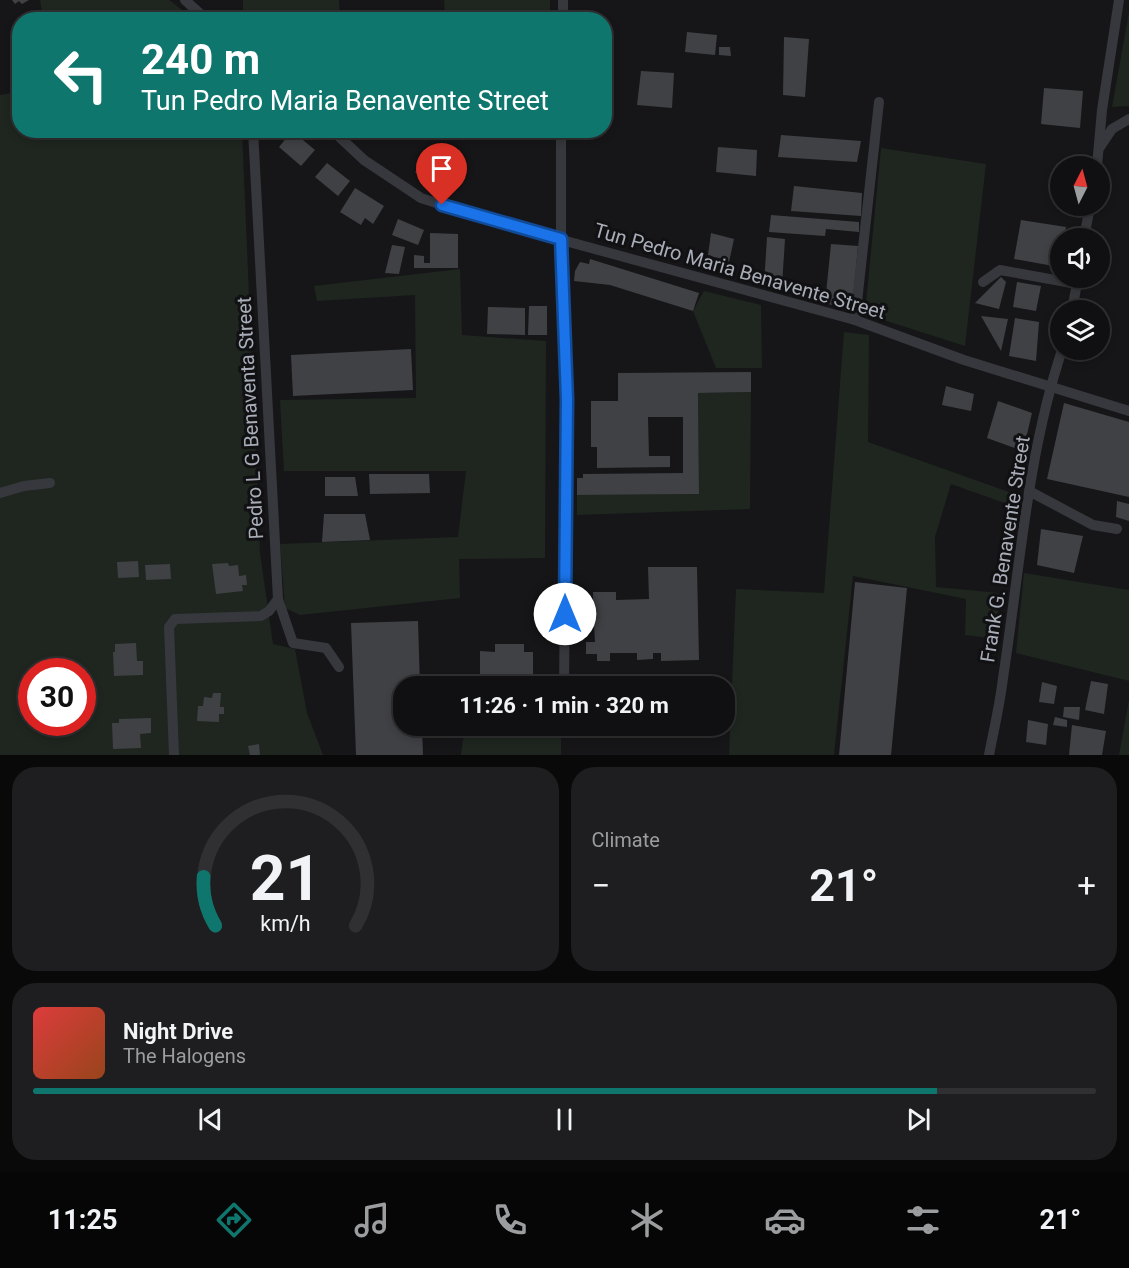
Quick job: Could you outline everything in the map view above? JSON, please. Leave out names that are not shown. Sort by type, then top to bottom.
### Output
[{"type":"street","points":[[186,0],[199,12]]},
{"type":"street","points":[[1098,156],[1102,110],[1119,0]]},
{"type":"street","points":[[855,320],[879,102]]},
{"type":"street","points":[[1098,150],[1112,129],[1129,119]]},
{"type":"street","name":"Pedro L G Benaventa Street","points":[[253,138],[278,599],[292,643],[326,648],[339,667]]},
{"type":"street","name":"Tun Pedro Maria Benavente Street","points":[[341,138],[364,159],[421,198],[485,219],[855,320],[964,360],[1129,411]]},
{"type":"street","points":[[561,138],[561,239],[567,399],[564,676]]},
{"type":"street","points":[[983,282],[1000,270],[1050,277]]},
{"type":"street","name":"Frank G. Benavente Street","points":[[989,755],[1004,677],[1029,491],[1050,386],[1059,360]]},
{"type":"street","points":[[0,493],[24,486],[50,483]]},
{"type":"street","points":[[1029,491],[1093,525],[1117,529]]},
{"type":"street","points":[[174,755],[169,627],[175,619],[261,616],[269,611],[278,599]]},
{"type":"shaded area","points":[[40,0],[169,0],[185,12],[42,12]]},
{"type":"shaded area","points":[[243,0],[339,0],[340,12],[243,12]]},
{"type":"shaded area","points":[[444,0],[550,0],[550,12],[445,12]]},
{"type":"shaded area","points":[[1129,12],[1129,106],[1112,107]]},
{"type":"shaded area","points":[[12,93],[12,138],[242,138],[260,553],[273,644],[295,649],[307,713],[323,755],[0,755],[0,95]]},
{"type":"shaded area","points":[[881,148],[986,164],[965,346],[865,314]]},
{"type":"shaded area","points":[[460,269],[462,335],[546,341],[545,558],[459,559],[460,598],[300,615],[285,608],[280,544],[458,537],[466,471],[284,471],[280,400],[416,398],[415,295],[317,301],[314,286]]},
{"type":"shaded area","points":[[704,291],[761,305],[762,368],[716,368],[693,311]]},
{"type":"shaded area","points":[[844,332],[869,335],[868,442],[1020,496],[1019,508],[951,484],[935,537],[936,587],[999,593],[997,639],[965,635],[966,599],[853,576],[834,755],[729,755],[730,736],[735,736],[735,676],[732,676],[736,589],[824,593]]},
{"type":"shaded area","points":[[751,392],[750,509],[577,515],[577,495],[699,494],[698,393]]},
{"type":"shaded area","points":[[1024,573],[1129,590],[1129,681],[1016,653]]},
{"type":"shaded area","points":[[1129,700],[1129,755],[1119,755]]},
{"type":"shaded area","points":[[464,736],[561,738],[561,755],[461,755]]},
{"type":"building","points":[[12,0],[29,0],[22,4],[19,1],[15,4]]},
{"type":"building","points":[[687,32],[717,35],[715,55],[685,52]]},
{"type":"building","points":[[784,37],[809,39],[805,97],[783,95]]},
{"type":"building","points":[[719,47],[730,47],[731,56],[719,55]]},
{"type":"building","points":[[641,71],[674,73],[672,108],[637,105]]},
{"type":"building","points":[[1044,88],[1083,91],[1080,128],[1041,124]]},
{"type":"building","points":[[781,135],[861,141],[857,162],[778,157]]},
{"type":"building","points":[[286,138],[300,138],[315,150],[301,166],[279,147]]},
{"type":"building","points":[[718,147],[757,150],[756,176],[716,172]]},
{"type":"building","points":[[430,154],[446,167],[432,185],[415,172]]},
{"type":"building","points":[[327,163],[350,181],[338,196],[315,177]]},
{"type":"building","points":[[794,186],[862,193],[861,216],[791,211]]},
{"type":"building","points":[[355,188],[384,206],[373,224],[365,218],[361,225],[340,212]]},
{"type":"building","points":[[771,215],[859,222],[859,232],[826,229],[825,236],[769,232]]},
{"type":"building","points":[[398,219],[424,230],[418,245],[392,235]]},
{"type":"building","points":[[1021,220],[1066,227],[1050,228],[1050,265],[1014,259]]},
{"type":"building","points":[[430,233],[458,234],[458,268],[414,268],[414,255],[424,256],[424,263],[430,263]]},
{"type":"building","points":[[711,233],[734,239],[729,262],[708,255]]},
{"type":"building","points":[[767,237],[785,239],[782,286],[764,285]]},
{"type":"building","points":[[831,244],[858,246],[852,311],[825,303]]},
{"type":"building","points":[[392,245],[405,247],[399,274],[385,273]]},
{"type":"building","points":[[590,259],[699,293],[693,311],[610,285],[574,281],[575,271],[580,262],[589,264]]},
{"type":"building","points":[[1001,277],[1006,282],[999,309],[975,303]]},
{"type":"building","points":[[1017,282],[1041,286],[1036,311],[1013,307]]},
{"type":"building","points":[[529,306],[547,306],[547,335],[528,335]]},
{"type":"building","points":[[488,307],[525,308],[525,335],[487,334]]},
{"type":"building","points":[[981,316],[1008,319],[1001,351]]},
{"type":"building","points":[[1015,318],[1039,322],[1036,361],[1009,356]]},
{"type":"building","points":[[411,349],[413,390],[293,396],[291,355]]},
{"type":"building","points":[[751,372],[751,392],[698,393],[699,494],[577,495],[577,478],[583,478],[583,474],[683,473],[683,417],[648,417],[649,456],[670,456],[670,467],[597,468],[597,447],[591,447],[591,401],[618,401],[618,373]]},
{"type":"building","points":[[946,386],[974,394],[971,411],[942,405]]},
{"type":"building","points":[[998,401],[1032,413],[1023,451],[987,438]]},
{"type":"building","points":[[1064,403],[1129,422],[1129,497],[1047,479]]},
{"type":"building","points":[[369,474],[429,474],[430,493],[370,494]]},
{"type":"building","points":[[325,477],[355,477],[358,496],[325,496]]},
{"type":"building","points":[[1117,501],[1129,504],[1129,521],[1116,517]]},
{"type":"building","points":[[324,514],[365,514],[370,540],[322,542]]},
{"type":"building","points":[[1041,529],[1083,536],[1074,573],[1037,565]]},
{"type":"building","points":[[138,561],[139,577],[118,578],[117,562]]},
{"type":"building","points":[[228,563],[229,566],[238,565],[239,576],[246,575],[247,585],[242,585],[243,591],[216,594],[212,564]]},
{"type":"building","points":[[170,564],[171,579],[146,580],[145,565]]},
{"type":"building","points":[[648,567],[697,567],[699,660],[661,661],[661,653],[653,653],[653,659],[637,660],[637,653],[610,653],[610,661],[597,661],[597,654],[586,654],[586,642],[595,642],[594,625],[585,625],[584,604],[593,604],[593,592],[616,592],[616,600],[649,599]]},
{"type":"building","points":[[855,582],[907,588],[891,755],[839,755]]},
{"type":"building","points":[[418,621],[420,676],[393,676],[393,736],[422,736],[423,755],[356,755],[351,623]]},
{"type":"building","points":[[136,643],[137,661],[143,661],[143,675],[114,676],[115,644]]},
{"type":"building","points":[[495,644],[524,644],[524,652],[533,652],[533,676],[480,676],[480,651],[495,652]]},
{"type":"building","points":[[1091,681],[1108,684],[1104,714],[1085,710]]},
{"type":"building","points":[[1042,682],[1057,686],[1054,704],[1039,702]]},
{"type":"building","points":[[213,693],[221,693],[220,707],[224,707],[224,714],[219,714],[219,722],[197,721],[198,706],[203,706],[204,697],[212,698]]},
{"type":"building","points":[[1064,707],[1080,707],[1079,720],[1063,717]]},
{"type":"building","points":[[1055,717],[1067,720],[1067,727],[1053,725]]},
{"type":"building","points":[[151,718],[151,733],[140,734],[141,748],[113,749],[112,723],[119,723],[119,719]]},
{"type":"building","points":[[1028,720],[1048,724],[1046,745],[1026,742]]},
{"type":"building","points":[[1072,725],[1106,731],[1102,755],[1069,755]]},
{"type":"building","points":[[259,744],[260,755],[250,755],[248,746]]},
{"type":"route","points":[[442,205],[561,239],[567,399],[565,614]]}]
